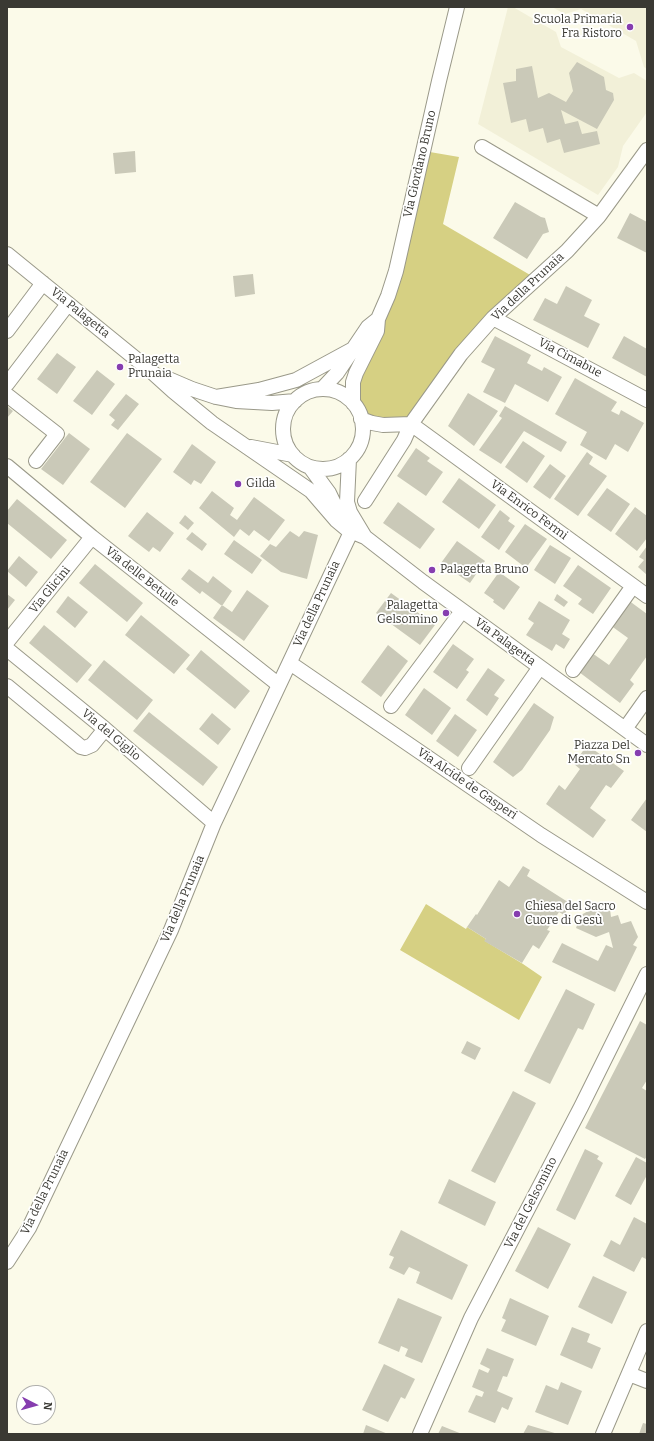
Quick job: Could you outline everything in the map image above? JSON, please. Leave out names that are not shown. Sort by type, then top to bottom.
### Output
[{"type":"street","name":"Via Giordano Bruno","points":[[353,403],[353,382],[360,364],[377,331],[378,319],[388,296],[396,271],[457,7]]},
{"type":"street","points":[[482,147],[599,216]]},
{"type":"street","name":"Via della Prunaia","points":[[365,501],[404,440],[411,424],[461,354],[493,318],[567,251],[599,216],[647,150]]},
{"type":"street","name":"Via Palagetta","points":[[7,254],[212,423],[310,491],[336,520],[348,529],[365,537],[462,611],[647,745]]},
{"type":"street","points":[[7,331],[43,283]]},
{"type":"street","points":[[7,384],[68,304]]},
{"type":"street","name":"Via Cimabue","points":[[493,318],[647,400]]},
{"type":"street","name":"Via Giordano Bruno","points":[[322,390],[334,377],[368,327],[378,319]]},
{"type":"street","name":"Via Giordano Bruno","points":[[216,397],[259,390],[296,380],[355,348]]},
{"type":"street","name":"Via Palagetta","points":[[152,372],[186,387],[216,397],[258,403],[295,401]]},
{"type":"street","name":"Via Palagetta","points":[[348,529],[329,492],[310,467],[299,461],[293,455],[284,437],[285,418],[289,409],[295,401],[307,393],[322,390],[331,390],[339,393],[353,403],[361,419],[363,427],[360,443],[350,459],[347,502],[350,512],[365,537]]},
{"type":"street","points":[[7,395],[57,434],[36,461]]},
{"type":"street","points":[[361,419],[383,425],[411,424]]},
{"type":"street","name":"Via Enrico Fermi","points":[[411,424],[647,596]]},
{"type":"street","name":"Via Palagetta","points":[[243,445],[293,455]]},
{"type":"street","points":[[310,467],[323,469],[331,468],[343,464],[350,459]]},
{"type":"street","name":"Via delle Betulle","points":[[7,466],[92,537],[279,685]]},
{"type":"street","name":"Via della Prunaia","points":[[7,1262],[29,1228],[171,930],[214,823],[290,663],[348,529]]},
{"type":"street","name":"Via Glicini","points":[[7,642],[92,537]]},
{"type":"street","points":[[573,670],[633,586]]},
{"type":"street","points":[[391,706],[462,611]]},
{"type":"street","name":"Via del Giglio","points":[[7,650],[105,729],[214,823]]},
{"type":"street","name":"Via Alcide de Gasperi","points":[[290,663],[541,835],[647,902]]},
{"type":"street","points":[[469,768],[540,667]]},
{"type":"street","points":[[7,686],[81,747],[88,747],[105,729]]},
{"type":"street","points":[[625,729],[647,698]]},
{"type":"street","name":"Via del Gelsomino","points":[[420,1434],[472,1318],[581,1107],[642,998],[647,974]]},
{"type":"street","points":[[603,1434],[647,1331]]},
{"type":"street","points":[[629,1374],[647,1381]]},
{"type":"shaded area","points":[[508,7],[513,7],[556,32],[561,47],[619,78],[634,73],[647,81],[647,112],[623,146],[618,167],[598,195],[478,124]]},
{"type":"shaded area","name":"Scuola Primaria Fra Ristoro","points":[[552,7],[647,7],[647,69],[644,67],[636,41],[581,9],[565,14]]},
{"type":"shaded area","points":[[424,151],[459,157],[443,224],[537,279],[514,300],[411,424],[361,419],[353,403],[374,339]]},
{"type":"shaded area","points":[[426,904],[466,929],[467,927],[486,939],[485,941],[542,977],[519,1020],[400,950]]},
{"type":"building","points":[[577,62],[604,77],[606,90],[613,93],[614,100],[597,129],[561,110],[565,124],[578,121],[582,134],[597,131],[600,144],[564,153],[560,139],[547,143],[543,128],[529,132],[526,119],[511,123],[503,83],[516,81],[516,69],[532,66],[538,98],[549,93],[566,102],[573,91],[569,73]]},
{"type":"building","points":[[135,151],[136,172],[115,174],[113,153]]},
{"type":"building","points":[[515,202],[545,218],[549,232],[543,234],[527,259],[493,238]]},
{"type":"building","points":[[630,213],[647,222],[647,253],[617,238]]},
{"type":"building","points":[[253,274],[255,294],[235,297],[233,276]]},
{"type":"building","points":[[566,286],[592,300],[584,316],[600,324],[588,348],[533,320],[545,298],[557,304]]},
{"type":"building","points":[[495,336],[531,355],[527,363],[542,371],[544,367],[562,377],[548,402],[515,384],[505,403],[483,392],[495,369],[481,362]]},
{"type":"building","points":[[624,336],[647,349],[647,377],[612,358]]},
{"type":"building","points":[[57,353],[76,367],[57,394],[37,379]]},
{"type":"building","points":[[97,370],[115,384],[92,415],[73,401]]},
{"type":"building","points":[[575,378],[617,402],[611,411],[619,415],[621,410],[644,423],[628,452],[615,444],[606,460],[580,445],[587,432],[555,414]]},
{"type":"building","points":[[468,393],[498,411],[474,446],[448,426]]},
{"type":"building","points":[[126,394],[139,404],[118,430],[111,425],[115,420],[109,415]]},
{"type":"building","points":[[7,406],[13,411],[7,418]]},
{"type":"building","points":[[505,406],[567,442],[561,452],[524,431],[501,464],[479,450],[502,418],[499,416]]},
{"type":"building","points":[[69,433],[90,449],[63,485],[41,469]]},
{"type":"building","points":[[127,433],[162,459],[125,508],[90,482]]},
{"type":"building","points":[[523,441],[545,456],[527,483],[505,467]]},
{"type":"building","points":[[192,444],[216,462],[201,484],[194,480],[191,485],[173,472]]},
{"type":"building","points":[[416,448],[430,458],[427,461],[443,472],[426,496],[397,476]]},
{"type":"building","points":[[587,452],[593,457],[589,464],[607,476],[578,516],[554,499]]},
{"type":"building","points":[[550,464],[566,476],[550,499],[533,487]]},
{"type":"building","points":[[459,478],[496,505],[479,529],[442,502]]},
{"type":"building","points":[[607,488],[630,504],[611,532],[587,515]]},
{"type":"building","points":[[212,491],[234,508],[230,515],[237,520],[254,497],[285,520],[269,541],[254,530],[249,536],[240,529],[234,537],[199,508]]},
{"type":"building","points":[[17,499],[67,540],[51,559],[7,523],[7,511]]},
{"type":"building","points":[[398,502],[435,529],[420,549],[383,523]]},
{"type":"building","points":[[635,507],[647,516],[647,538],[637,551],[615,534]]},
{"type":"building","points":[[500,510],[510,518],[508,521],[515,526],[499,550],[481,537]]},
{"type":"building","points":[[147,512],[174,533],[160,552],[153,547],[149,552],[128,536]]},
{"type":"building","points":[[185,515],[194,523],[188,530],[179,523]]},
{"type":"building","points":[[525,524],[547,539],[526,568],[505,552]]},
{"type":"building","points":[[290,531],[299,537],[304,531],[318,535],[307,579],[281,572],[260,556],[270,544],[276,547]]},
{"type":"building","points":[[192,532],[207,544],[202,551],[186,539]]},
{"type":"building","points":[[234,540],[262,560],[252,574],[224,554]]},
{"type":"building","points":[[457,541],[485,561],[470,583],[441,563]]},
{"type":"building","points":[[550,545],[571,558],[555,584],[534,570]]},
{"type":"building","points":[[647,546],[647,575],[638,567],[644,560],[639,557]]},
{"type":"building","points":[[19,556],[38,572],[26,587],[7,571]]},
{"type":"building","points":[[95,564],[143,603],[127,622],[79,583]]},
{"type":"building","points":[[578,565],[611,588],[593,614],[578,604],[582,599],[563,586]]},
{"type":"building","points":[[189,569],[208,583],[213,576],[232,591],[222,606],[202,591],[200,594],[181,579]]},
{"type":"building","points":[[499,572],[520,587],[504,610],[484,593]]},
{"type":"building","points":[[247,590],[269,606],[244,641],[213,618],[222,605],[232,612]]},
{"type":"building","points":[[391,593],[435,625],[420,645],[376,613]]},
{"type":"building","points":[[7,594],[15,600],[7,610]]},
{"type":"building","points":[[557,594],[568,602],[564,607],[554,600]]},
{"type":"building","points":[[68,596],[88,612],[75,628],[56,612]]},
{"type":"building","points":[[628,600],[647,614],[647,656],[630,680],[634,684],[620,703],[579,672],[592,653],[609,665],[628,638],[610,625]]},
{"type":"building","points":[[539,601],[570,620],[562,634],[570,639],[564,649],[556,644],[552,651],[526,635],[534,623],[528,619]]},
{"type":"building","points":[[141,615],[190,655],[174,674],[125,635]]},
{"type":"building","points":[[44,625],[92,665],[77,683],[29,643]]},
{"type":"building","points":[[453,644],[474,659],[466,670],[469,672],[457,689],[433,672]]},
{"type":"building","points":[[388,645],[408,661],[381,697],[361,682]]},
{"type":"building","points":[[201,650],[250,691],[235,709],[186,669]]},
{"type":"building","points":[[104,660],[153,700],[137,720],[88,680]]},
{"type":"building","points":[[488,668],[505,680],[494,695],[499,698],[487,716],[466,700]]},
{"type":"building","points":[[424,688],[451,708],[432,735],[405,715]]},
{"type":"building","points":[[534,703],[554,717],[550,730],[522,770],[513,777],[493,762]]},
{"type":"building","points":[[149,712],[218,767],[203,786],[133,731]]},
{"type":"building","points":[[212,713],[231,729],[218,745],[199,729]]},
{"type":"building","points":[[455,714],[477,730],[458,757],[436,741]]},
{"type":"building","points":[[587,745],[624,771],[611,788],[606,785],[590,808],[606,820],[593,838],[546,804],[559,785],[565,790],[580,769],[574,764]]},
{"type":"building","points":[[647,798],[647,832],[631,820]]},
{"type":"building","name":"Chiesa del Sacro Cuore di Gesù","points":[[523,866],[530,870],[527,876],[571,904],[564,915],[559,912],[547,930],[550,931],[539,949],[533,945],[522,963],[484,941],[486,939],[467,927],[476,914],[477,915],[499,880],[509,887]]},
{"type":"building","points":[[601,904],[606,905],[607,910],[610,909],[611,917],[618,915],[621,924],[631,921],[638,937],[633,945],[637,947],[615,992],[552,962],[562,943],[598,961],[606,945],[613,948],[609,932],[596,937],[576,928],[581,915]]},
{"type":"building","points":[[566,989],[595,1004],[583,1030],[578,1028],[550,1084],[524,1071]]},
{"type":"building","points":[[640,1021],[647,1025],[647,1080],[642,1088],[647,1091],[647,1156],[645,1159],[585,1128]]},
{"type":"building","points":[[467,1041],[481,1048],[475,1060],[461,1053]]},
{"type":"building","points":[[513,1091],[536,1103],[495,1183],[471,1171]]},
{"type":"building","points":[[585,1149],[599,1156],[597,1159],[603,1163],[575,1220],[556,1210]]},
{"type":"building","points":[[636,1157],[647,1163],[647,1175],[631,1205],[615,1196]]},
{"type":"building","points":[[449,1179],[496,1202],[485,1226],[438,1203]]},
{"type":"building","points":[[634,1217],[647,1224],[647,1256],[646,1259],[642,1257],[634,1272],[603,1256],[611,1240],[620,1245]]},
{"type":"building","points":[[538,1227],[571,1244],[548,1289],[515,1271]]},
{"type":"building","points":[[401,1230],[468,1265],[452,1300],[416,1283],[420,1272],[409,1267],[404,1275],[389,1268],[394,1257],[389,1255]]},
{"type":"building","points":[[593,1276],[627,1292],[612,1324],[578,1307]]},
{"type":"building","points":[[398,1298],[442,1317],[422,1363],[405,1356],[408,1349],[401,1346],[399,1352],[378,1343]]},
{"type":"building","points":[[510,1298],[549,1316],[536,1346],[501,1331],[506,1320],[502,1318]]},
{"type":"building","points":[[572,1327],[590,1334],[587,1342],[601,1348],[592,1369],[560,1355]]},
{"type":"building","points":[[487,1348],[514,1359],[507,1377],[503,1376],[497,1391],[513,1398],[508,1410],[502,1407],[495,1423],[468,1412],[476,1395],[482,1397],[484,1392],[472,1387],[479,1369],[488,1373],[490,1369],[480,1364]]},
{"type":"building","points":[[384,1364],[415,1379],[405,1399],[401,1397],[388,1422],[362,1410]]},
{"type":"building","points":[[561,1382],[582,1391],[568,1425],[535,1412],[546,1385],[558,1390]]},
{"type":"building","points":[[643,1423],[647,1424],[647,1434],[639,1434]]},
{"type":"building","points":[[366,1425],[388,1434],[363,1434]]},
{"type":"building","points":[[528,1425],[558,1434],[523,1434]]},
{"type":"building","points":[[442,1426],[462,1434],[438,1434]]},
{"type":"place","name":"Scuola Primaria Fra Ristoro","points":[[630,27]]},
{"type":"place","name":"Palagetta Prunaia","points":[[120,367]]},
{"type":"place","name":"Gilda","points":[[238,484]]},
{"type":"place","name":"Palagetta Bruno","points":[[432,570]]},
{"type":"place","name":"Palagetta Gelsomino","points":[[446,613]]},
{"type":"place","name":"Piazza Del Mercato Sn","points":[[638,753]]},
{"type":"place","name":"Chiesa del Sacro Cuore di Gesù","points":[[517,914]]}]
